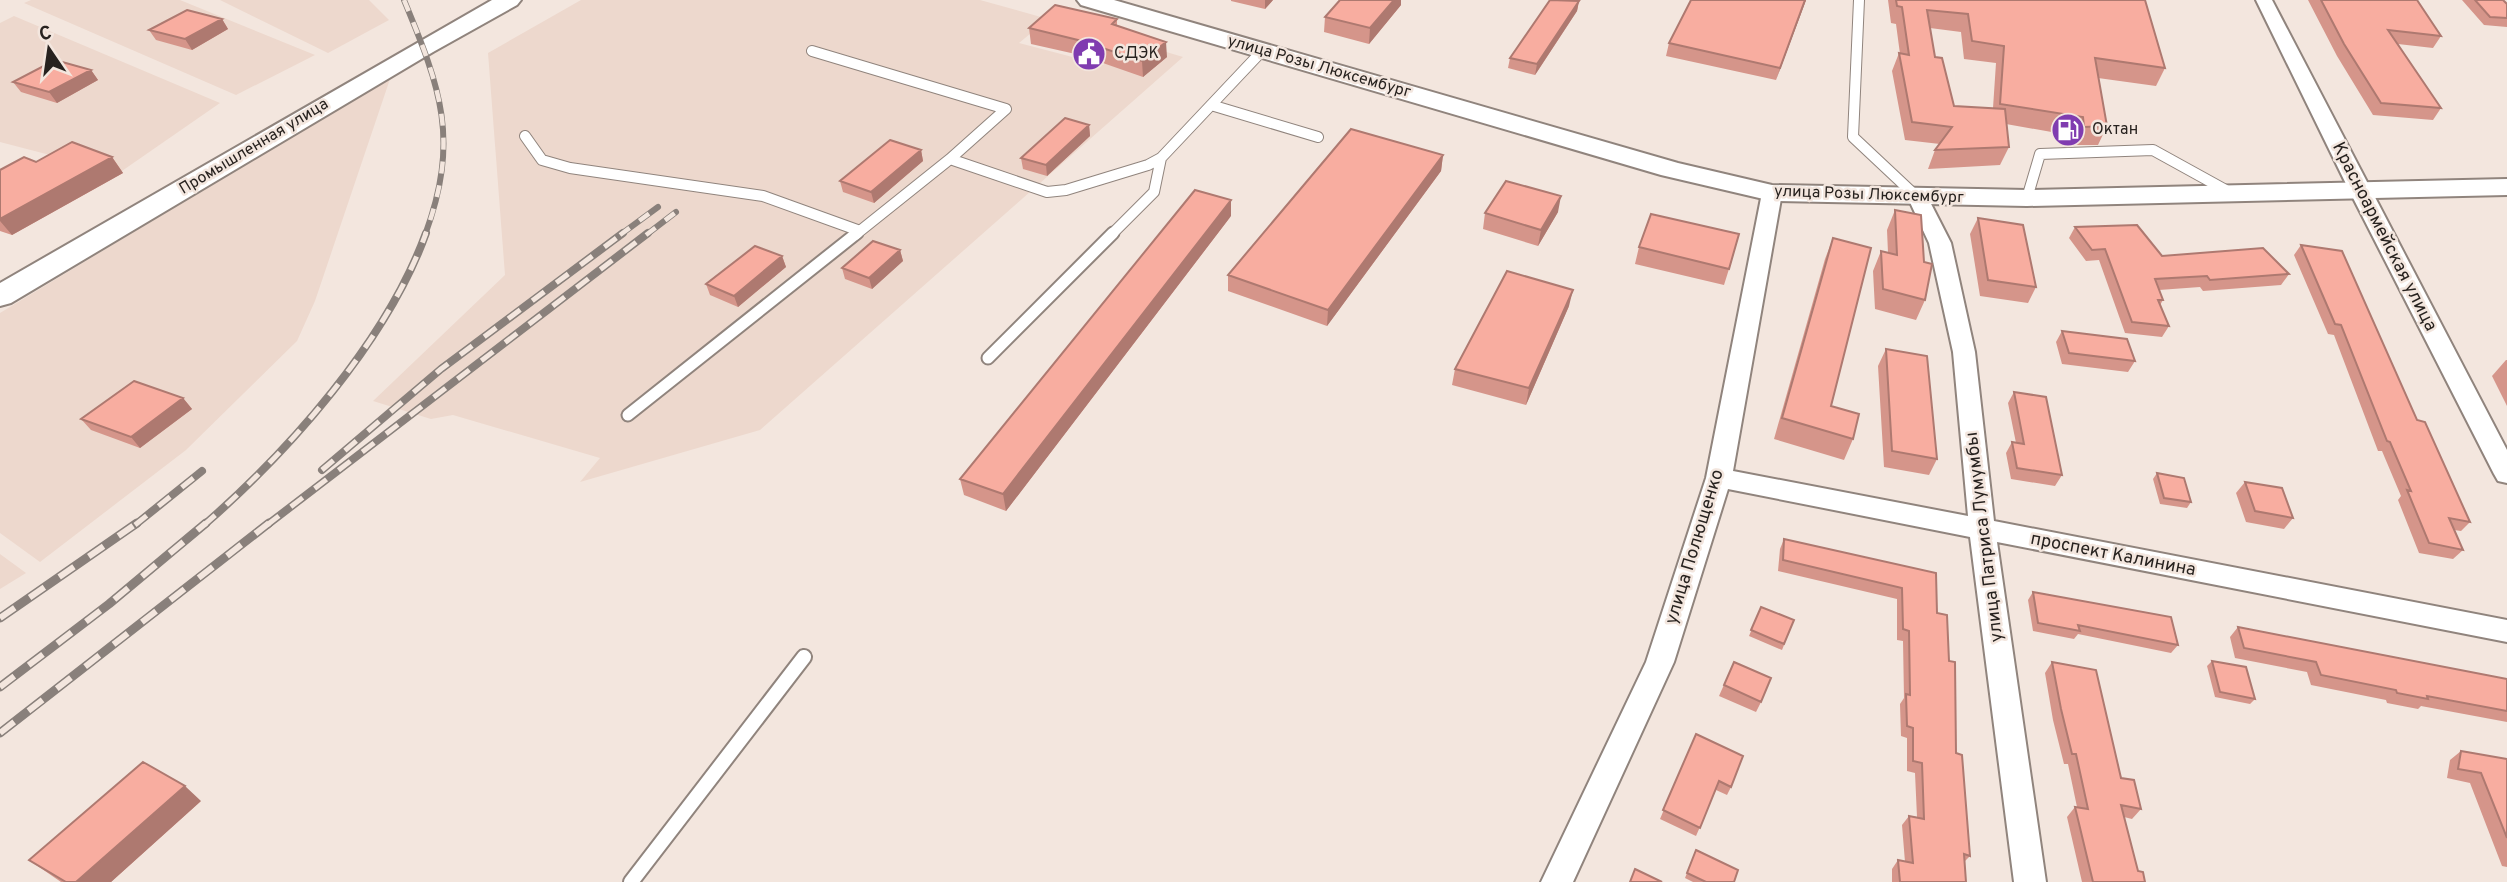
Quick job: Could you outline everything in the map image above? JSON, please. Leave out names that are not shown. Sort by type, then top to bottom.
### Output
[{"type":"main road","name":"Промышленная улица","points":[[0,296],[424,47],[509,0]]},
{"type":"main road","name":"улица Розы Люксембург","points":[[1089,0],[1671,169],[1772,193],[1918,198],[2027,198],[2507,187]]},
{"type":"street","name":"Красноармейская улица","points":[[2264,0],[2359,190],[2507,474]]},
{"type":"street","name":"улица Полющенко","points":[[1558,882],[1660,662],[1719,478],[1772,193]]},
{"type":"street","name":"улица Патриса Лумумбы","points":[[1918,198],[1940,243],[1964,352],[1982,530],[2030,882]]},
{"type":"street","name":"проспект Калинина","points":[[1719,478],[2507,631]]},
{"type":"lane","points":[[1859,0],[1853,137],[1918,198]]},
{"type":"lane","points":[[950,159],[1047,192],[1066,190],[1148,165],[1161,158],[1263,50]]},
{"type":"lane","points":[[628,415],[950,159],[1006,109],[811,51]]},
{"type":"lane","points":[[1211,106],[1318,136]]},
{"type":"lane","points":[[525,136],[542,160],[561,166],[763,196],[860,231]]},
{"type":"lane","points":[[2027,198],[2040,154],[2153,150],[2232,194]]},
{"type":"lane","points":[[988,358],[1154,192],[1161,158]]},
{"type":"lane","points":[[631,882],[804,656]]},
{"type":"shaded area","points":[[31,0],[180,0],[315,55],[236,95],[24,3]]},
{"type":"shaded area","points":[[220,0],[369,0],[389,20],[328,53]]},
{"type":"shaded area","points":[[581,0],[980,0],[1048,19],[1019,43],[1103,65],[1130,41],[1183,57],[760,430],[580,482],[600,458],[453,415],[431,419],[373,401],[505,275],[488,53]]},
{"type":"shaded area","points":[[14,16],[220,103],[119,173],[0,142],[0,23]]},
{"type":"shaded area","points":[[391,76],[315,301],[297,341],[186,450],[40,562],[0,533],[0,313]]},
{"type":"shaded area","points":[[0,554],[26,573],[0,589]]},
{"type":"building","points":[[1340,0],[1394,0],[1370,28],[1325,17]]},
{"type":"building","points":[[1550,0],[1579,1],[1537,64],[1510,58]]},
{"type":"building","points":[[1691,0],[1805,0],[1780,68],[1669,43]]},
{"type":"building","points":[[1896,0],[2145,0],[2165,68],[2095,58],[2107,126],[2084,127],[2083,117],[2000,104],[2004,46],[1972,41],[1968,14],[1927,10],[1935,57],[1942,58],[1954,106],[2005,109],[2009,147],[1935,150],[1952,127],[1912,122],[1899,53],[1909,55],[1902,7],[1897,6]]},
{"type":"building","points":[[2321,0],[2417,0],[2441,36],[2388,30],[2441,108],[2381,103],[2344,44]]},
{"type":"building","points":[[2475,0],[2503,0],[2507,4],[2507,18],[2490,17]]},
{"type":"building","points":[[1055,5],[1117,19],[1112,24],[1166,42],[1142,61],[1078,40],[1029,28]]},
{"type":"building","points":[[187,10],[222,19],[185,39],[149,30]]},
{"type":"building","points":[[55,60],[91,70],[49,92],[13,82]]},
{"type":"building","points":[[1065,118],[1089,125],[1046,165],[1021,158]]},
{"type":"building","points":[[1351,129],[1443,155],[1328,310],[1228,275]]},
{"type":"building","points":[[890,140],[921,150],[871,192],[840,181]]},
{"type":"building","points":[[72,142],[112,157],[0,219],[0,170],[24,157],[36,162]]},
{"type":"building","points":[[1506,181],[1561,196],[1541,230],[1485,213]]},
{"type":"building","points":[[1195,190],[1231,200],[1003,494],[960,479]]},
{"type":"building","points":[[1895,210],[1921,215],[1924,262],[1932,264],[1925,300],[1883,289],[1881,251],[1897,255]]},
{"type":"building","points":[[1651,214],[1739,234],[1729,269],[1639,247]]},
{"type":"building","points":[[1978,218],[2023,225],[2036,287],[1988,280]]},
{"type":"building","points":[[2137,225],[2162,256],[2263,248],[2289,274],[2210,280],[2207,276],[2155,279],[2163,300],[2158,300],[2169,326],[2132,322],[2105,249],[2092,250],[2075,227]]},
{"type":"building","points":[[1833,238],[1871,248],[1831,406],[1859,414],[1853,439],[1782,418]]},
{"type":"building","points":[[873,241],[900,250],[869,278],[842,268]]},
{"type":"building","points":[[2301,245],[2342,251],[2417,420],[2425,422],[2470,522],[2449,518],[2463,550],[2429,543],[2407,490],[2411,491],[2390,442],[2387,441],[2341,325],[2335,324]]},
{"type":"building","points":[[755,246],[782,256],[734,296],[706,284]]},
{"type":"building","points":[[1507,271],[1573,290],[1529,388],[1455,369]]},
{"type":"building","points":[[2062,331],[2127,339],[2135,361],[2069,353]]},
{"type":"building","points":[[1886,349],[1927,356],[1937,459],[1892,451]]},
{"type":"building","points":[[134,381],[183,398],[131,437],[81,419]]},
{"type":"building","points":[[2014,392],[2046,397],[2062,475],[2017,468],[2012,442],[2024,444]]},
{"type":"building","points":[[2157,473],[2184,478],[2191,502],[2164,498]]},
{"type":"building","points":[[2245,482],[2282,488],[2293,518],[2255,511]]},
{"type":"building","points":[[1784,539],[1936,573],[1937,613],[1947,615],[1949,661],[1955,662],[1956,753],[1962,755],[1970,856],[1964,854],[1966,882],[1900,882],[1898,860],[1913,863],[1909,816],[1924,819],[1922,763],[1913,761],[1913,728],[1907,726],[1906,694],[1910,695],[1909,631],[1903,629],[1902,588],[1783,560]]},
{"type":"building","points":[[2033,592],[2171,617],[2178,645],[2078,625],[2080,631],[2038,623]]},
{"type":"building","points":[[1761,607],[1794,620],[1784,644],[1751,630]]},
{"type":"building","points":[[2238,627],[2507,679],[2507,711],[2397,693],[2396,690],[2321,675],[2316,662],[2244,648]]},
{"type":"building","points":[[2212,661],[2246,667],[2255,699],[2220,692]]},
{"type":"building","points":[[1734,662],[1771,678],[1761,702],[1724,685]]},
{"type":"building","points":[[2052,662],[2096,670],[2121,778],[2134,780],[2141,809],[2121,805],[2138,871],[2143,872],[2145,882],[2093,882],[2075,807],[2088,809],[2076,754],[2072,754]]},
{"type":"building","points":[[1696,734],[1743,756],[1731,787],[1719,781],[1700,828],[1663,810]]},
{"type":"building","points":[[2461,751],[2507,759],[2507,838],[2481,773],[2458,769]]},
{"type":"building","points":[[143,762],[185,786],[76,882],[66,882],[29,860]]},
{"type":"building","points":[[1696,850],[1738,870],[1734,882],[1706,882],[1687,873]]},
{"type":"building","points":[[1635,869],[1662,882],[1630,882]]},
{"type":"railway","points":[[404,0],[428,61],[442,115],[442,171],[425,235]]},
{"type":"railway","points":[[620,235],[658,207]]},
{"type":"railway","points":[[646,235],[676,212]]},
{"type":"railway","points":[[204,525],[269,463],[332,392],[387,314],[409,274],[426,233]]},
{"type":"railway","points":[[322,470],[441,369],[623,233]]},
{"type":"railway","points":[[267,525],[648,233]]},
{"type":"railway","points":[[135,525],[202,471]]},
{"type":"railway","points":[[0,618],[137,523]]},
{"type":"railway","points":[[0,687],[109,604],[206,523]]},
{"type":"railway","points":[[0,733],[269,523]]},
{"type":"place","name":"СДЭК","points":[[1089,54]]},
{"type":"place","name":"Октан","points":[[2068,130]]}]
